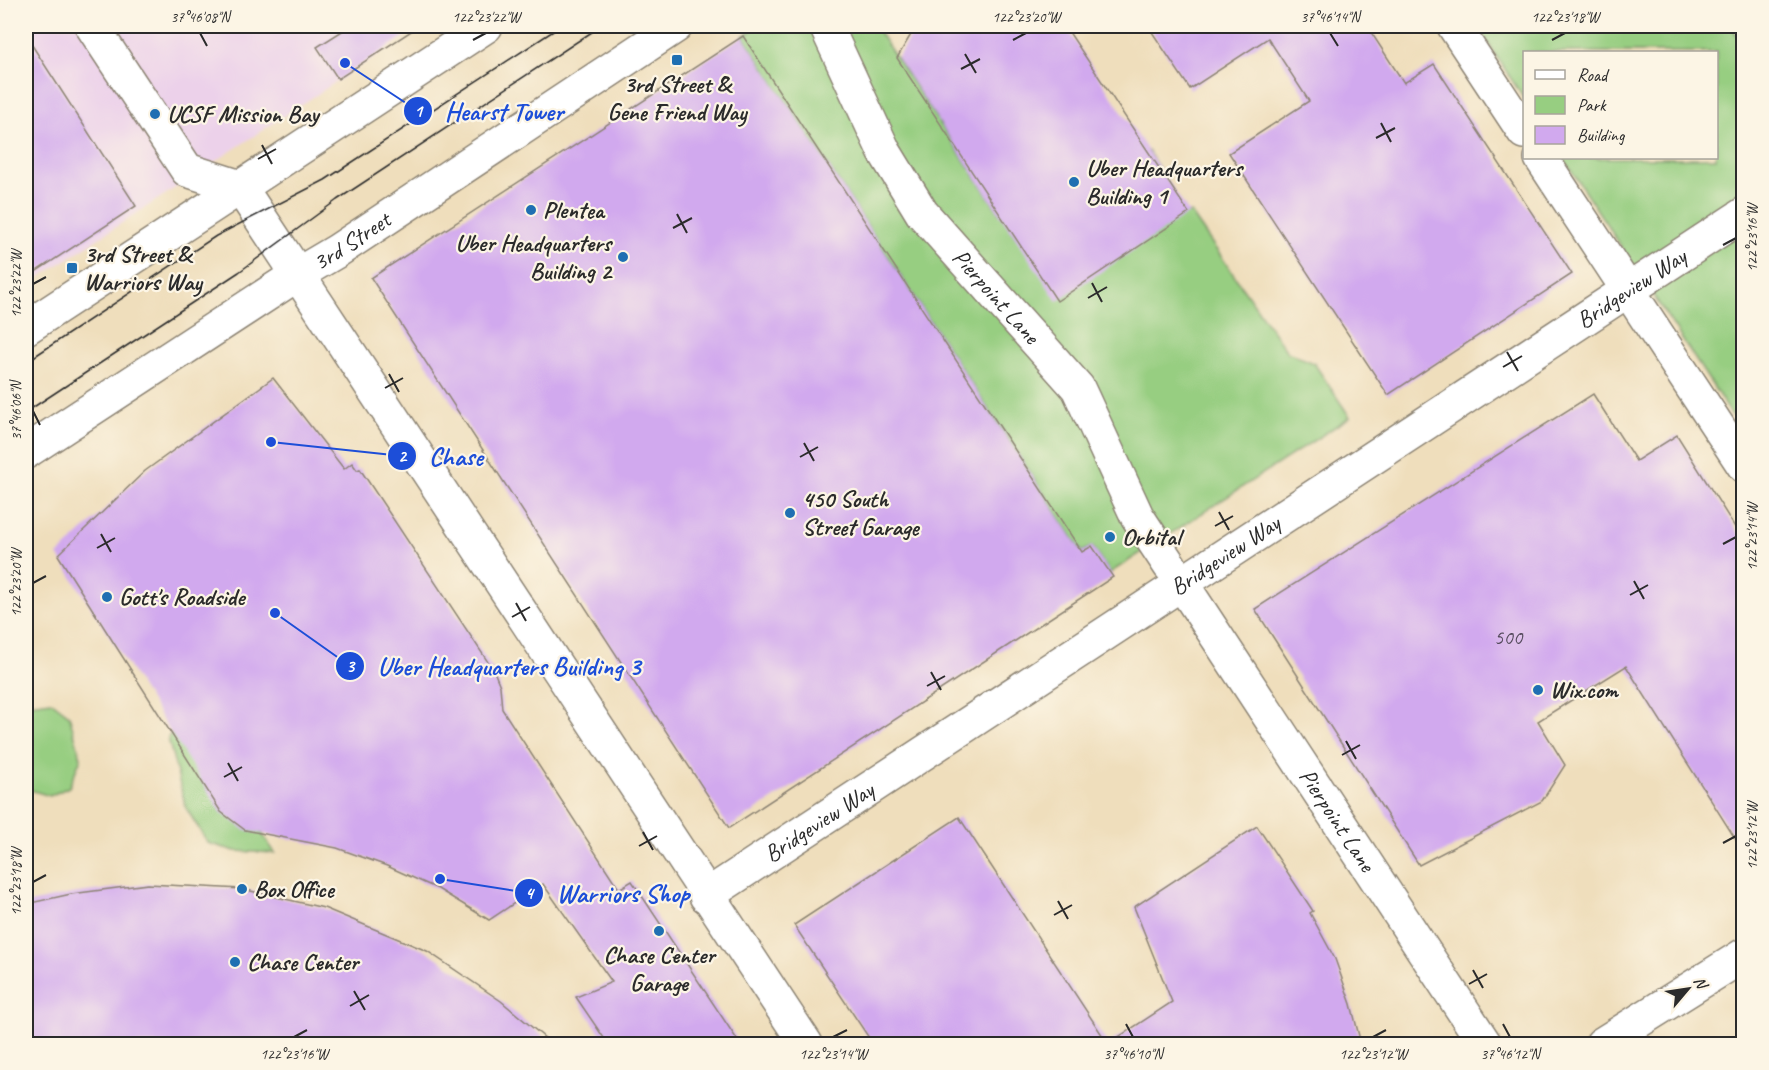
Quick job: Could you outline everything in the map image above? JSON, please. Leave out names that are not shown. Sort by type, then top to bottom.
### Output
[{"type":"street","points":[[92,26],[187,170],[240,187],[706,896],[807,1044]]},
{"type":"street","points":[[26,328],[486,26]]},
{"type":"street","name":"3rd Street","points":[[26,452],[298,274],[337,251],[676,26]]},
{"type":"street","name":"Pierpoint Lane","points":[[826,26],[884,151],[922,213],[1078,388],[1137,516],[1170,566]]},
{"type":"street","points":[[1454,26],[1523,130]]},
{"type":"street","points":[[1542,159],[1743,466]]},
{"type":"street","name":"Bridgeview Way","points":[[706,896],[1743,214]]},
{"type":"street","name":"Pierpoint Lane","points":[[1190,596],[1485,1044]]},
{"type":"street","points":[[1602,1044],[1743,955]]},
{"type":"shaded area","name":"UCSF Mission Bay","points":[[26,26],[421,26],[26,286]]},
{"type":"green space","points":[[759,26],[875,26],[1016,238],[1148,151],[1188,214],[1191,213],[1287,352],[1314,363],[1350,417],[1110,573],[1092,546],[1082,552],[743,36]]},
{"type":"green space","points":[[1477,26],[1731,26],[1743,45],[1743,432],[1564,159],[1718,159],[1718,51],[1523,51],[1523,97]]},
{"type":"green space","points":[[51,701],[69,715],[81,758],[69,787],[50,796],[30,790],[26,780],[26,712],[29,704]]},
{"type":"green space","points":[[182,713],[275,853],[235,851],[208,843],[186,808],[168,738]]},
{"type":"building","points":[[350,26],[419,26],[338,79],[317,47]]},
{"type":"building","name":"Uber Headquarters Building 1","points":[[916,26],[1065,26],[1189,213],[1057,301],[897,58]]},
{"type":"building","points":[[1148,26],[1367,26],[1404,83],[1434,64],[1572,274],[1388,395],[1229,153],[1309,101],[1268,38],[1190,89]]},
{"type":"building","points":[[26,36],[136,206],[26,278]]},
{"type":"building","name":"450 South Street Garage","points":[[743,36],[1082,552],[1092,546],[1113,577],[729,828],[371,278]]},
{"type":"building","points":[[273,378],[344,469],[352,463],[357,470],[360,469],[494,671],[500,686],[502,709],[619,889],[632,881],[740,1044],[608,1044],[576,997],[612,982],[543,884],[489,920],[438,889],[387,866],[337,848],[245,830],[221,812],[58,555],[145,471]]},
{"type":"building","points":[[1593,394],[1636,461],[1677,435],[1743,540],[1743,851],[1626,666],[1538,721],[1565,765],[1542,801],[1419,865],[1255,609]]},
{"type":"building","points":[[959,817],[1108,1044],[873,1044],[794,925]]},
{"type":"building","points":[[1257,826],[1313,911],[1310,913],[1335,959],[1351,1004],[1361,1044],[1108,1044],[1172,1002],[1134,907]]},
{"type":"building","name":"Chase Center","points":[[148,884],[242,889],[324,908],[427,951],[501,1001],[552,1044],[26,1044],[26,904],[71,894]]},
{"type":"tram line","points":[[26,362],[216,236],[325,180],[561,26]]},
{"type":"tram line","points":[[26,412],[239,272],[337,200],[601,26]]},
{"type":"place","name":"3rd Street & Gene Friend Way","points":[[677,60]]},
{"type":"place","name":"Hearst Tower","points":[[345,63]]},
{"type":"place","name":"UCSF Mission Bay","points":[[155,114]]},
{"type":"place","name":"Uber Headquarters Building 1","points":[[1074,182]]},
{"type":"place","name":"Plentea","points":[[531,210]]},
{"type":"place","name":"Uber Headquarters Building 2","points":[[623,257]]},
{"type":"place","name":"3rd Street & Warriors Way","points":[[72,268]]},
{"type":"place","name":"Chase","points":[[271,442]]},
{"type":"place","name":"450 South Street Garage","points":[[790,513]]},
{"type":"place","name":"Orbital","points":[[1110,537]]},
{"type":"place","name":"Gott's Roadside","points":[[107,597]]},
{"type":"place","name":"Uber Headquarters Building 3","points":[[275,613]]},
{"type":"place","name":"Wix.com","points":[[1538,690]]},
{"type":"place","name":"Warriors Shop","points":[[440,879]]},
{"type":"place","name":"Box Office","points":[[242,889]]},
{"type":"place","name":"Chase Center Garage","points":[[659,931]]},
{"type":"place","name":"Chase Center","points":[[235,962]]}]
